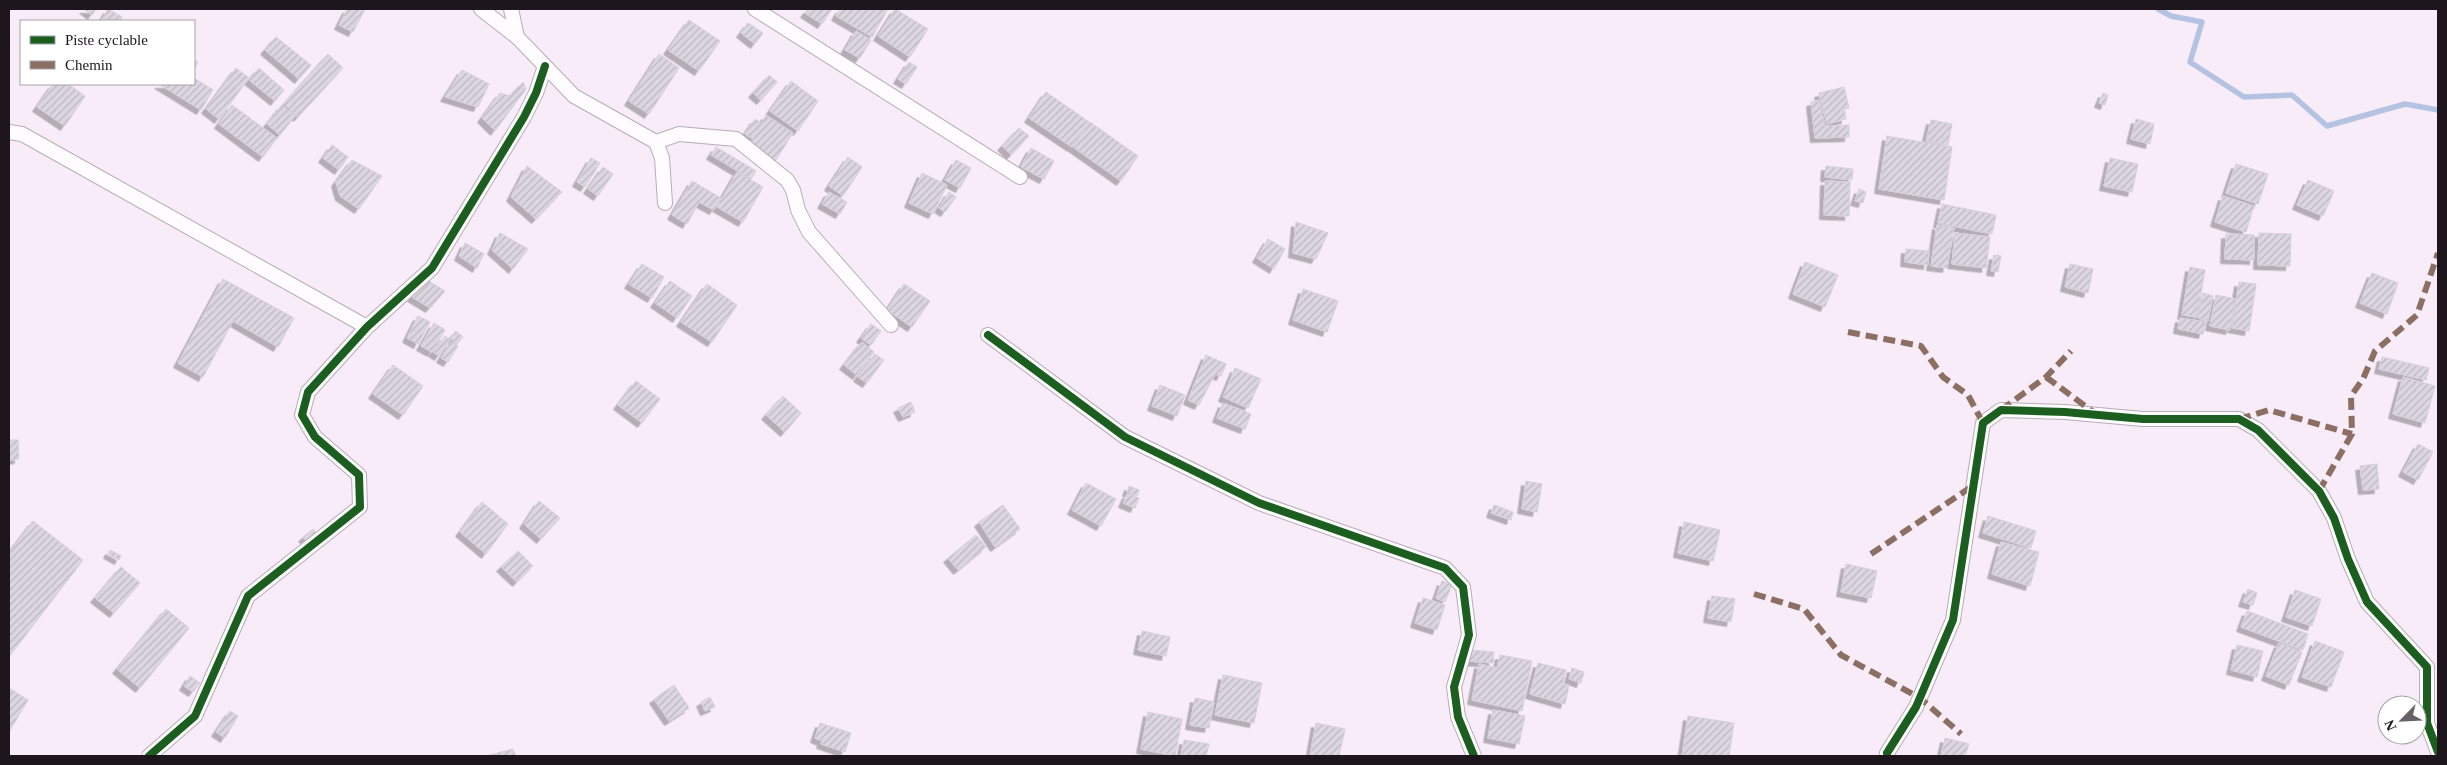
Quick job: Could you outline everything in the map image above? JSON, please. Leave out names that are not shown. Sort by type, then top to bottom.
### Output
[{"type":"street","points":[[481,9],[516,37],[574,96],[656,142],[662,158],[665,203]]},
{"type":"street","points":[[512,9],[516,37]]},
{"type":"street","points":[[755,9],[1020,177]]},
{"type":"street","points":[[149,756],[195,716],[248,596],[360,507],[359,475],[315,437],[302,415],[308,392],[367,327],[432,268],[524,117],[536,93],[545,66]]},
{"type":"street","points":[[9,132],[22,134],[367,327]]},
{"type":"street","points":[[656,142],[679,134],[736,139],[787,180],[793,190],[798,210],[809,232],[891,325]]},
{"type":"street","points":[[988,334],[1125,437],[1260,503],[1445,568],[1463,587],[1469,635],[1454,687],[1458,717],[1474,756]]},
{"type":"street","points":[[1887,754],[1916,707],[1953,620],[1983,423],[2001,410],[2065,412],[2143,419],[2239,419],[2258,430],[2319,491],[2334,518],[2348,559],[2366,602],[2433,668],[2427,723],[2438,752]]},
{"type":"building","points":[[84,9],[96,9],[92,15]]},
{"type":"building","points":[[108,9],[122,17],[120,20],[102,20]]},
{"type":"building","points":[[347,9],[365,9],[353,32],[339,25]]},
{"type":"building","points":[[808,9],[832,9],[822,24],[805,13]]},
{"type":"building","points":[[840,9],[888,9],[872,37],[836,16]]},
{"type":"building","points":[[895,9],[928,29],[910,57],[878,36]]},
{"type":"building","points":[[689,20],[720,41],[699,71],[668,50]]},
{"type":"building","points":[[748,23],[763,33],[755,44],[741,33]]},
{"type":"building","points":[[856,31],[871,40],[860,58],[845,50]]},
{"type":"building","points":[[276,37],[311,65],[299,79],[265,50]]},
{"type":"building","points":[[328,54],[343,68],[298,117],[284,104]]},
{"type":"building","points":[[659,54],[679,68],[649,114],[629,101]]},
{"type":"building","points":[[909,62],[917,67],[906,84],[898,79]]},
{"type":"building","points":[[236,68],[249,78],[219,119],[206,109]]},
{"type":"building","points":[[259,68],[284,90],[275,101],[249,80]]},
{"type":"building","points":[[462,70],[489,84],[478,107],[445,97]]},
{"type":"building","points":[[769,75],[777,82],[761,100],[753,93]]},
{"type":"building","points":[[195,79],[213,90],[201,110],[161,85],[195,85]]},
{"type":"building","points":[[791,81],[818,101],[798,131],[770,111]]},
{"type":"building","points":[[523,82],[526,89],[495,131],[482,118],[500,93],[510,96]]},
{"type":"building","points":[[52,85],[69,85],[85,96],[65,126],[37,107]]},
{"type":"building","points":[[1844,87],[1849,108],[1844,109],[1846,119],[1827,124],[1819,93]]},
{"type":"building","points":[[1046,92],[1089,122],[1072,147],[1029,118]]},
{"type":"building","points":[[2103,93],[2108,95],[2105,105],[2099,103]]},
{"type":"building","points":[[1819,100],[1825,126],[1849,125],[1849,137],[1815,138],[1811,102]]},
{"type":"building","points":[[232,105],[277,138],[263,157],[219,124]]},
{"type":"building","points":[[282,105],[295,116],[280,135],[267,124]]},
{"type":"building","points":[[766,115],[793,133],[774,163],[748,146],[753,139],[745,134],[755,119],[761,123]]},
{"type":"building","points":[[2136,119],[2154,124],[2150,144],[2131,139]]},
{"type":"building","points":[[1931,120],[1952,124],[1948,145],[1926,141]]},
{"type":"building","points":[[1090,122],[1138,156],[1121,181],[1073,147]]},
{"type":"building","points":[[1019,128],[1029,136],[1011,155],[1002,146]]},
{"type":"building","points":[[1887,136],[1952,147],[1944,200],[1879,189]]},
{"type":"building","points":[[332,145],[348,157],[339,170],[323,158]]},
{"type":"building","points":[[716,147],[756,171],[751,179],[711,155]]},
{"type":"building","points":[[1031,148],[1054,161],[1044,179],[1021,167]]},
{"type":"building","points":[[848,157],[862,167],[843,196],[829,186]]},
{"type":"building","points":[[591,158],[600,163],[585,187],[577,182]]},
{"type":"building","points":[[2110,158],[2138,164],[2132,192],[2104,186]]},
{"type":"building","points":[[352,160],[382,176],[359,209],[340,196],[336,182]]},
{"type":"building","points":[[956,160],[971,168],[960,188],[945,180]]},
{"type":"building","points":[[2236,164],[2268,174],[2258,204],[2226,193]]},
{"type":"building","points":[[527,166],[562,192],[536,219],[511,197]]},
{"type":"building","points":[[1826,166],[1853,169],[1852,180],[1825,177]]},
{"type":"building","points":[[603,167],[613,174],[598,196],[588,189]]},
{"type":"building","points":[[737,172],[763,187],[743,222],[717,207]]},
{"type":"building","points":[[922,173],[947,185],[933,214],[909,203]]},
{"type":"building","points":[[2308,180],[2334,191],[2323,216],[2297,205]]},
{"type":"building","points":[[692,181],[721,198],[714,210],[699,202],[687,224],[672,215]]},
{"type":"building","points":[[1825,181],[1850,182],[1849,216],[1824,215]]},
{"type":"building","points":[[1859,189],[1866,192],[1863,203],[1855,201]]},
{"type":"building","points":[[829,192],[847,202],[840,214],[822,204]]},
{"type":"building","points":[[949,192],[956,197],[945,212],[939,208]]},
{"type":"building","points":[[2223,196],[2254,206],[2246,232],[2215,222]]},
{"type":"building","points":[[1942,204],[1996,215],[1992,234],[1938,223]]},
{"type":"building","points":[[1296,222],[1328,233],[1316,259],[1293,253]]},
{"type":"building","points":[[1937,225],[1954,228],[1947,268],[1931,266]]},
{"type":"building","points":[[500,233],[528,249],[513,269],[492,250]]},
{"type":"building","points":[[1955,233],[1990,237],[1986,268],[1952,264]]},
{"type":"building","points":[[2259,233],[2291,234],[2290,266],[2258,265]]},
{"type":"building","points":[[2226,234],[2254,235],[2254,260],[2225,259]]},
{"type":"building","points":[[1268,239],[1285,249],[1274,269],[1257,258]]},
{"type":"building","points":[[465,243],[484,254],[477,268],[459,256]]},
{"type":"building","points":[[1906,249],[1929,251],[1928,265],[1905,262]]},
{"type":"building","points":[[1994,255],[2001,256],[1998,272],[1991,271]]},
{"type":"building","points":[[1805,262],[1838,275],[1825,307],[1793,294]]},
{"type":"building","points":[[642,264],[664,277],[652,298],[629,284]]},
{"type":"building","points":[[2070,264],[2093,269],[2088,293],[2065,287]]},
{"type":"building","points":[[2190,267],[2205,270],[2197,317],[2182,315]]},
{"type":"building","points":[[2372,273],[2398,283],[2387,314],[2360,303]]},
{"type":"building","points":[[424,278],[445,291],[430,308],[412,297]]},
{"type":"building","points":[[223,279],[294,318],[278,347],[233,321],[203,377],[178,363]]},
{"type":"building","points":[[670,281],[692,296],[677,318],[655,303]]},
{"type":"building","points":[[2239,282],[2256,284],[2249,331],[2232,328]]},
{"type":"building","points":[[707,284],[737,305],[712,342],[681,322]]},
{"type":"building","points":[[904,284],[930,301],[912,327],[887,310]]},
{"type":"building","points":[[1303,289],[1338,301],[1327,332],[1293,320]]},
{"type":"building","points":[[2203,293],[2213,296],[2208,321],[2198,318]]},
{"type":"building","points":[[2216,295],[2236,299],[2230,330],[2210,326]]},
{"type":"building","points":[[418,316],[430,322],[418,344],[407,338]]},
{"type":"building","points":[[2180,318],[2206,322],[2203,334],[2178,329]]},
{"type":"building","points":[[434,323],[445,330],[432,352],[421,346]]},
{"type":"building","points":[[871,324],[881,331],[871,345],[861,338]]},
{"type":"building","points":[[456,331],[463,337],[457,344],[450,338]]},
{"type":"building","points":[[445,336],[450,340],[439,356],[433,352]]},
{"type":"building","points":[[451,342],[458,346],[448,362],[441,358]]},
{"type":"building","points":[[862,342],[874,352],[857,375],[844,365]]},
{"type":"building","points":[[875,354],[884,360],[867,383],[858,377]]},
{"type":"building","points":[[1206,355],[1226,364],[1221,376],[1215,374],[1199,405],[1188,400]]},
{"type":"building","points":[[2382,357],[2429,368],[2426,380],[2379,369]]},
{"type":"building","points":[[393,365],[423,386],[403,415],[373,394]]},
{"type":"building","points":[[1235,368],[1261,379],[1248,408],[1223,397]]},
{"type":"building","points":[[2403,377],[2435,386],[2425,423],[2393,414]]},
{"type":"building","points":[[636,381],[660,399],[642,423],[618,405]]},
{"type":"building","points":[[1160,385],[1185,395],[1177,416],[1152,406]]},
{"type":"building","points":[[783,396],[801,413],[785,432],[766,415]]},
{"type":"building","points":[[911,402],[915,412],[903,417],[898,408]]},
{"type":"building","points":[[1223,403],[1251,414],[1245,429],[1217,418]]},
{"type":"building","points":[[9,440],[18,440],[19,459],[9,460]]},
{"type":"building","points":[[2418,444],[2433,452],[2418,480],[2403,472]]},
{"type":"building","points":[[2377,464],[2379,489],[2363,490],[2360,466]]},
{"type":"building","points":[[1526,481],[1542,484],[1537,512],[1522,509]]},
{"type":"building","points":[[1086,483],[1116,499],[1101,526],[1072,510]]},
{"type":"building","points":[[1129,486],[1139,490],[1137,496],[1127,492]]},
{"type":"building","points":[[1127,494],[1139,498],[1135,508],[1123,503]]},
{"type":"building","points":[[539,501],[560,518],[541,539],[524,524]]},
{"type":"building","points":[[482,502],[508,524],[486,554],[460,532]]},
{"type":"building","points":[[1003,505],[1020,529],[995,547],[979,522]]},
{"type":"building","points":[[1494,505],[1513,512],[1511,520],[1491,513]]},
{"type":"building","points":[[1988,516],[2036,531],[2031,548],[1983,533]]},
{"type":"building","points":[[33,521],[83,560],[9,657],[9,553]]},
{"type":"building","points":[[1684,522],[1720,530],[1713,561],[1678,553]]},
{"type":"building","points":[[313,529],[322,540],[312,548],[303,537]]},
{"type":"building","points":[[976,535],[986,547],[958,570],[948,558]]},
{"type":"building","points":[[2001,542],[2039,552],[2030,586],[1992,574]]},
{"type":"building","points":[[110,550],[121,556],[119,560],[108,554]]},
{"type":"building","points":[[518,551],[533,566],[517,582],[501,567]]},
{"type":"building","points":[[1846,564],[1877,571],[1871,598],[1841,592]]},
{"type":"building","points":[[121,567],[140,583],[114,613],[95,598]]},
{"type":"building","points":[[1442,581],[1452,585],[1445,602],[1436,598]]},
{"type":"building","points":[[2248,589],[2257,593],[2253,605],[2243,602]]},
{"type":"building","points":[[2295,590],[2321,599],[2312,626],[2286,617]]},
{"type":"building","points":[[1712,596],[1735,599],[1731,622],[1708,618]]},
{"type":"building","points":[[1423,598],[1445,605],[1437,630],[1415,623]]},
{"type":"building","points":[[166,609],[189,628],[140,688],[117,669]]},
{"type":"building","points":[[2247,611],[2308,634],[2303,650],[2241,627]]},
{"type":"building","points":[[1142,631],[1170,637],[1166,656],[1138,650]]},
{"type":"building","points":[[2315,641],[2344,652],[2331,687],[2302,677]]},
{"type":"building","points":[[2279,643],[2302,652],[2289,685],[2266,676]]},
{"type":"building","points":[[2237,645],[2263,651],[2257,677],[2231,670]]},
{"type":"building","points":[[1469,650],[1494,652],[1493,663],[1468,661]]},
{"type":"building","points":[[1500,655],[1532,661],[1522,711],[1472,700],[1479,664],[1497,668]]},
{"type":"building","points":[[1538,663],[1566,670],[1563,684],[1569,685],[1565,704],[1530,694]]},
{"type":"building","points":[[1572,668],[1584,672],[1581,683],[1569,679]]},
{"type":"building","points":[[1223,675],[1262,683],[1254,723],[1215,715]]},
{"type":"building","points":[[190,676],[200,683],[193,692],[184,686]]},
{"type":"building","points":[[674,685],[689,708],[669,721],[654,699]]},
{"type":"building","points":[[9,688],[28,700],[9,732]]},
{"type":"building","points":[[710,697],[715,707],[705,711],[701,702]]},
{"type":"building","points":[[1195,698],[1214,702],[1209,728],[1190,725]]},
{"type":"building","points":[[1493,710],[1525,716],[1519,744],[1488,738]]},
{"type":"building","points":[[230,711],[238,716],[225,738],[216,732]]},
{"type":"building","points":[[1148,712],[1182,719],[1175,756],[1141,749]]},
{"type":"building","points":[[1688,716],[1734,723],[1729,756],[1682,756]]},
{"type":"building","points":[[820,723],[851,733],[845,752],[821,744],[822,741],[815,738]]},
{"type":"building","points":[[1316,723],[1345,729],[1339,756],[1310,756]]},
{"type":"building","points":[[1945,738],[1969,744],[1965,756],[1941,756]]},
{"type":"building","points":[[1184,740],[1209,744],[1206,756],[1181,756]]},
{"type":"building","points":[[513,749],[516,756],[486,756]]},
{"type":"waterway","points":[[2158,9],[2171,16],[2202,22],[2190,62],[2244,97],[2292,95],[2327,126],[2405,104],[2438,110]]},
{"type":"marked path","points":[[2319,491],[2352,434],[2351,396],[2363,379],[2375,351],[2417,315],[2438,253]]},
{"type":"marked path","points":[[1848,332],[1921,346],[1943,377],[1968,395],[1983,423]]},
{"type":"marked path","points":[[2001,410],[2046,377],[2071,351]]},
{"type":"marked path","points":[[2046,377],[2096,414]]},
{"type":"marked path","points":[[2239,419],[2269,410],[2352,434]]},
{"type":"marked path","points":[[1871,554],[1974,485]]},
{"type":"marked path","points":[[1754,594],[1804,609],[1841,655],[1920,698],[1961,734]]},
{"type":"cycle path","points":[[149,756],[195,716],[248,596],[360,507],[359,475],[315,437],[302,415],[308,392],[367,327],[432,268],[524,117],[536,93],[545,66]]},
{"type":"cycle path","points":[[988,335],[1125,437],[1259,503],[1445,568],[1463,587],[1469,635],[1454,687],[1458,717],[1474,756]]},
{"type":"cycle path","points":[[1887,753],[1916,707],[1953,620],[1983,423],[2001,410],[2065,412],[2143,419],[2239,419],[2258,430],[2319,491],[2334,518],[2348,559],[2367,602],[2427,667],[2427,723],[2438,752]]}]
